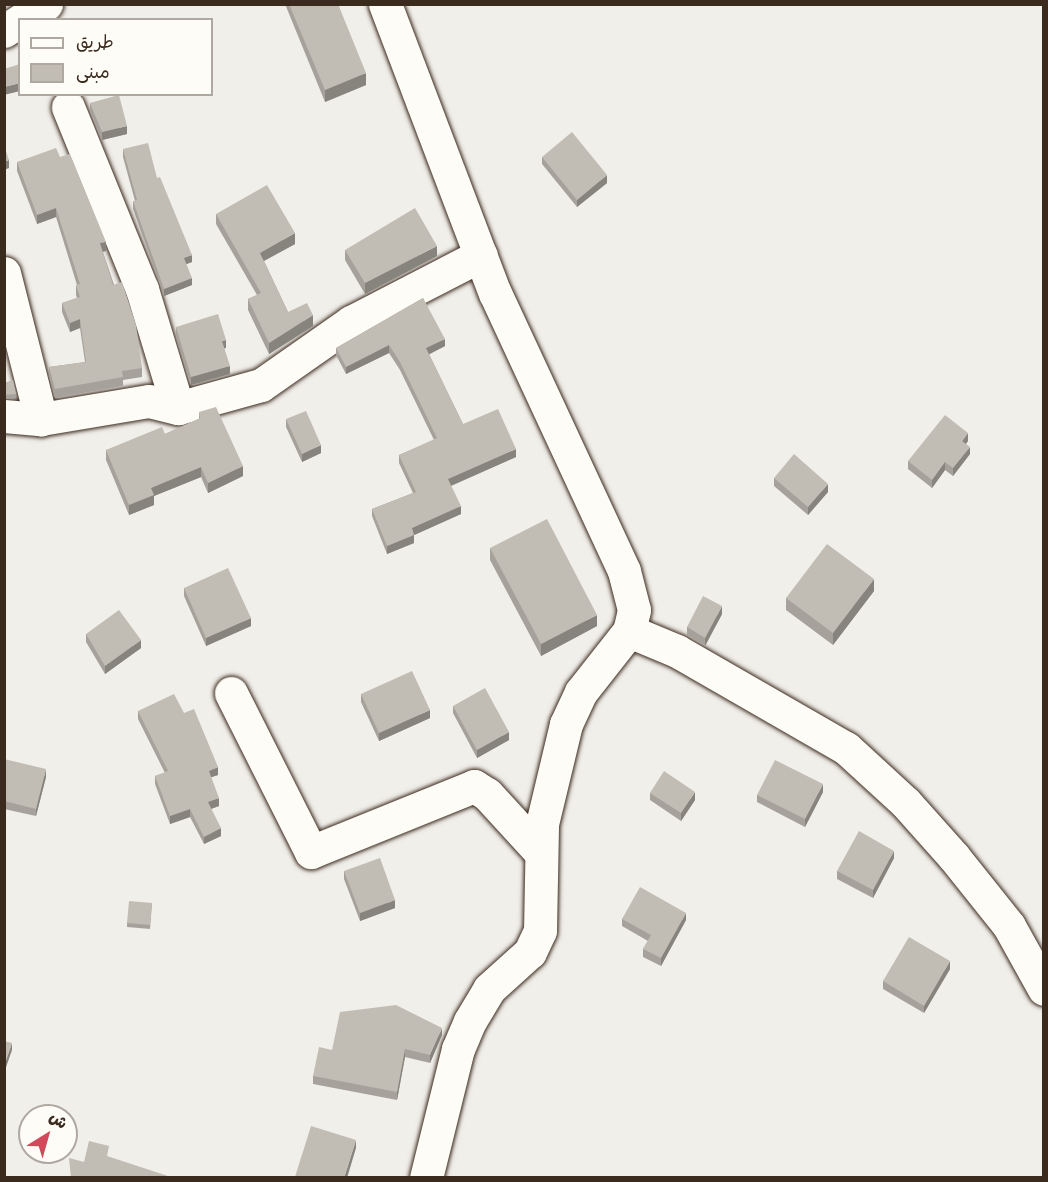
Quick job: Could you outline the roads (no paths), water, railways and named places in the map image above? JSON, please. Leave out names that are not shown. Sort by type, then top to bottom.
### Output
[{"type":"street","points":[[24,18],[46,4]]},
{"type":"street","points":[[385,4],[481,255],[624,571],[634,610],[629,631],[581,693],[566,724],[542,825],[540,931],[530,952],[489,989],[470,1021],[458,1049],[426,1178]]},
{"type":"street","points":[[4,31],[18,22]]},
{"type":"street","points":[[68,107],[142,289],[178,408]]},
{"type":"street","points":[[4,416],[40,419],[149,401],[178,408],[261,385],[351,322],[481,255]]},
{"type":"street","points":[[4,273],[40,419]]},
{"type":"street","points":[[629,631],[687,657],[846,748],[905,802],[954,857],[1009,926],[1044,989]]},
{"type":"street","points":[[231,693],[311,852],[474,786],[487,794],[541,853]]}]
